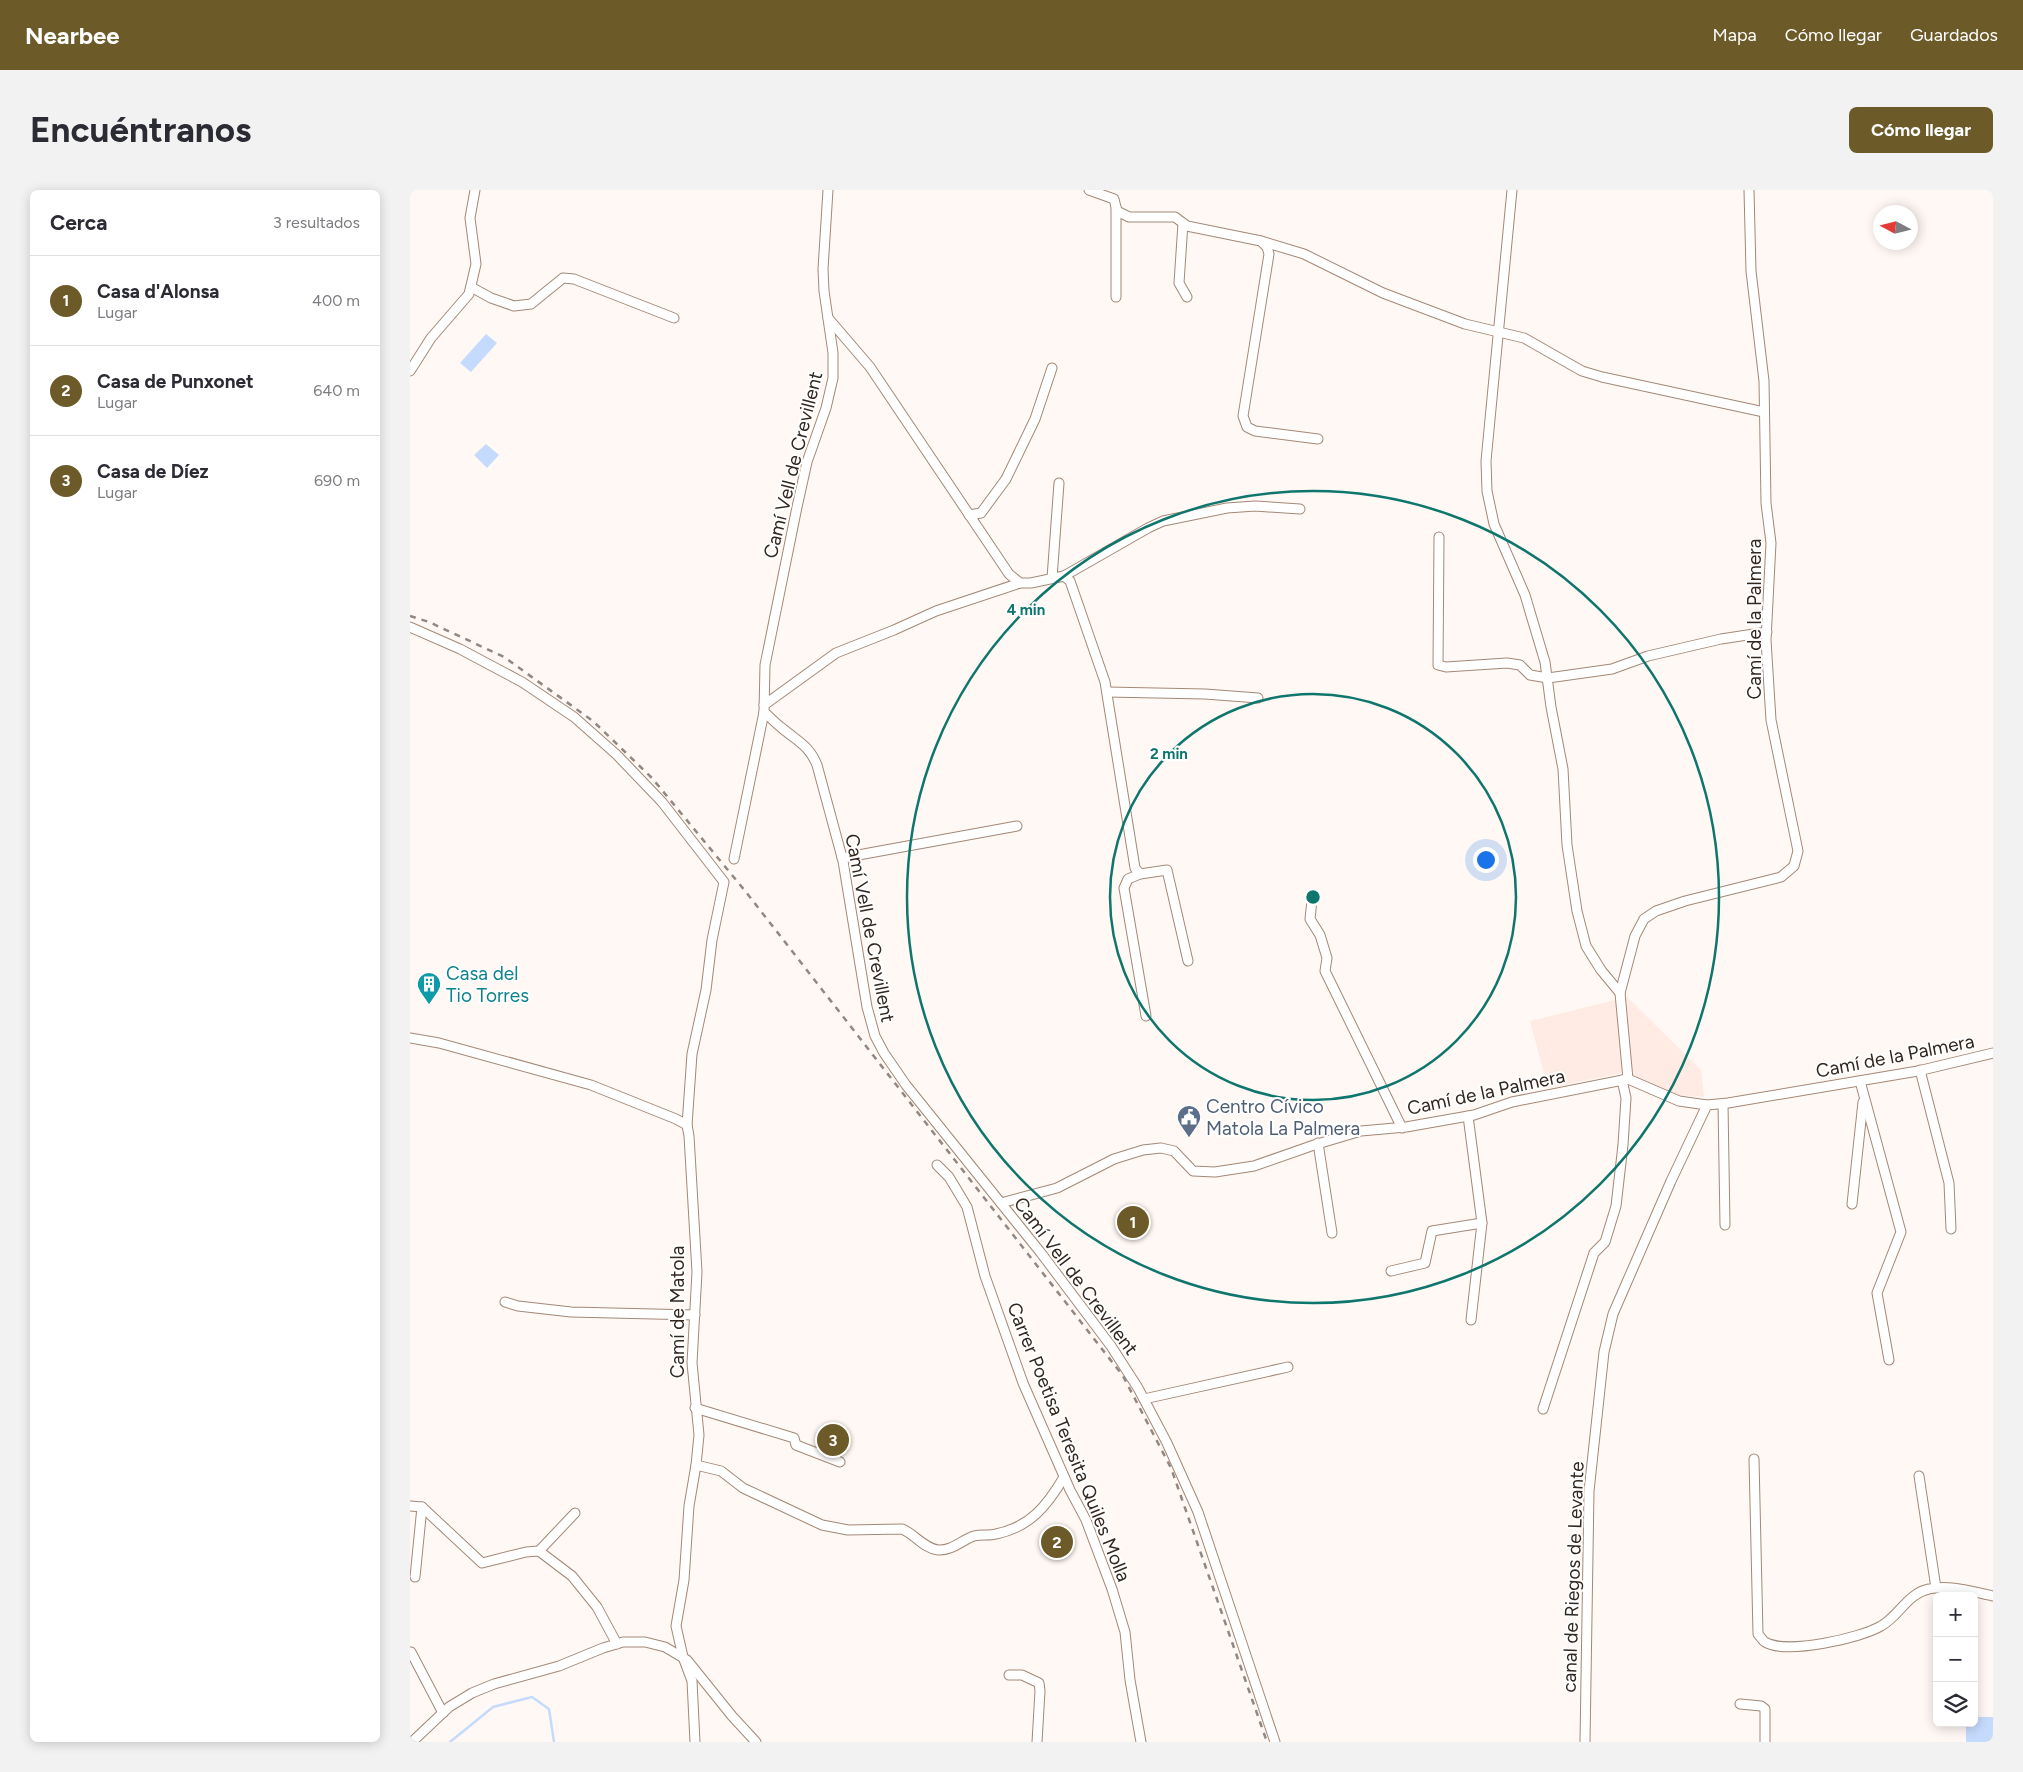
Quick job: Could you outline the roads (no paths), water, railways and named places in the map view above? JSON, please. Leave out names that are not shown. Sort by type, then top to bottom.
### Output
[{"type":"street","points":[[410,371],[431,338],[469,294],[476,264],[470,218],[475,190]]},
{"type":"street","name":"Camí Vell de Crevillent","points":[[828,190],[823,269],[824,291],[833,353],[833,378],[826,408],[807,462],[797,507],[765,664],[764,708],[781,728],[803,743],[813,754],[842,858],[867,1007],[875,1036],[906,1085],[1001,1203],[1110,1346],[1144,1400],[1167,1443],[1198,1512],[1225,1587],[1275,1742]]},
{"type":"street","points":[[1089,190],[1114,199],[1116,208],[1116,297]]},
{"type":"street","points":[[1512,190],[1486,462],[1487,491],[1494,524],[1525,596],[1536,628],[1548,678],[1551,707],[1563,769],[1567,845],[1577,911],[1586,946],[1601,970],[1620,993],[1626,1098],[1616,1206],[1604,1242],[1594,1253],[1543,1409]]},
{"type":"street","name":"Camí de la Palmera","points":[[1620,993],[1635,936],[1644,919],[1656,911],[1685,901],[1781,877],[1794,866],[1798,851],[1771,720],[1767,632],[1771,543],[1766,503],[1764,381],[1751,271],[1750,190]]},
{"type":"street","points":[[1116,208],[1117,211],[1129,217],[1175,217],[1186,226],[1261,242],[1304,254],[1383,293],[1465,324],[1524,338],[1582,371],[1764,412]]},
{"type":"street","points":[[1183,223],[1179,282],[1187,297]]},
{"type":"street","points":[[1261,242],[1267,247],[1269,254],[1243,416],[1247,427],[1255,431],[1318,439]]},
{"type":"street","points":[[471,287],[491,298],[514,306],[530,304],[563,278],[574,279],[674,318]]},
{"type":"street","points":[[828,317],[870,367],[1009,574],[1020,583]]},
{"type":"street","points":[[969,515],[981,513],[1006,478],[1035,418],[1052,368]]},
{"type":"street","points":[[1052,578],[1059,483]]},
{"type":"street","points":[[734,859],[764,708],[836,652],[886,634],[936,611],[1020,583],[1031,583],[1064,576],[1148,528],[1164,521],[1227,508],[1255,506],[1300,509]]},
{"type":"street","points":[[1439,537],[1438,665],[1446,667],[1507,663],[1520,665],[1530,675],[1548,678],[1612,669],[1648,656],[1721,639],[1767,632]]},
{"type":"street","points":[[1064,576],[1070,581],[1105,682],[1135,868],[1140,874]]},
{"type":"street","name":"Camí de Matola","points":[[410,627],[460,648],[522,682],[574,718],[617,755],[662,802],[724,882],[712,940],[706,990],[692,1054],[686,1125],[689,1136],[697,1272],[692,1363],[699,1435],[689,1506],[684,1580],[676,1626],[683,1657],[692,1681],[695,1742]]},
{"type":"street","points":[[1107,692],[1195,693],[1258,698]]},
{"type":"street","points":[[842,858],[1017,826]]},
{"type":"street","points":[[1146,1016],[1124,888],[1128,879],[1140,874],[1167,870],[1188,961]]},
{"type":"street","points":[[1312,900],[1310,919],[1320,935],[1327,958],[1325,971],[1402,1128]]},
{"type":"street","points":[[410,1038],[439,1043],[591,1085],[676,1119],[686,1125]]},
{"type":"street","name":"Camí de la Palmera","points":[[1001,1203],[1057,1188],[1114,1159],[1143,1150],[1161,1148],[1174,1152],[1193,1170],[1216,1172],[1254,1166],[1318,1143],[1361,1131],[1402,1128],[1468,1116],[1512,1102],[1625,1079],[1679,1102],[1723,1104],[1920,1070],[1993,1053]]},
{"type":"street","points":[[1920,1070],[1949,1183],[1951,1229]]},
{"type":"street","points":[[1860,1081],[1901,1232],[1877,1292],[1889,1360]]},
{"type":"street","points":[[1852,1204],[1864,1097]]},
{"type":"street","name":"canal de Riegos de Levante","points":[[1585,1742],[1589,1491],[1604,1352],[1613,1314],[1707,1104]]},
{"type":"street","points":[[1723,1104],[1725,1225]]},
{"type":"street","points":[[1468,1116],[1482,1223],[1471,1320]]},
{"type":"street","points":[[1318,1143],[1332,1233]]},
{"type":"street","name":"Carrer Poetisa Teresita Quiles Molla","points":[[938,1165],[949,1177],[967,1207],[985,1276],[1023,1383],[1064,1478],[1086,1520],[1112,1589],[1125,1632],[1130,1680],[1141,1742]]},
{"type":"street","points":[[1391,1271],[1425,1263],[1432,1232],[1482,1223]]},
{"type":"street","points":[[505,1302],[518,1306],[571,1312],[695,1315]]},
{"type":"street","points":[[1144,1400],[1288,1367]]},
{"type":"street","points":[[695,1408],[794,1438],[796,1445],[840,1462]]},
{"type":"street","points":[[1754,1458],[1758,1634],[1765,1642],[1777,1646],[1802,1646],[1842,1641],[1857,1637],[1882,1626],[1908,1601],[1927,1589],[1943,1587],[1993,1596]]},
{"type":"street","points":[[696,1464],[721,1471],[742,1488],[822,1525],[848,1530],[902,1529],[909,1532],[925,1546],[940,1550],[961,1544],[973,1536],[993,1535],[1016,1530],[1032,1519],[1054,1495],[1064,1478]]},
{"type":"street","points":[[1918,1476],[1936,1588]]},
{"type":"street","points":[[410,1506],[422,1506],[482,1563],[526,1552],[539,1551],[575,1514]]},
{"type":"street","points":[[415,1576],[422,1506]]},
{"type":"street","points":[[539,1551],[572,1576],[597,1608],[617,1644]]},
{"type":"street","points":[[412,1742],[449,1707],[472,1693],[494,1684],[559,1666],[617,1644],[645,1642],[665,1647],[683,1657],[756,1742]]},
{"type":"street","points":[[411,1652],[443,1713]]},
{"type":"street","points":[[1009,1675],[1022,1675],[1039,1683],[1038,1742]]},
{"type":"street","points":[[1740,1704],[1761,1706],[1765,1709],[1765,1742]]},
{"type":"water","points":[[486,334],[497,343],[471,372],[460,363]]},
{"type":"water","points":[[486,444],[499,455],[487,468],[474,455]]},
{"type":"water","points":[[1978,1717],[1993,1717],[1993,1742],[1966,1742],[1966,1727],[1978,1727]]},
{"type":"waterway","points":[[450,1742],[493,1707],[532,1697],[549,1709],[554,1742]]},
{"type":"railway","points":[[410,616],[429,622],[504,657],[593,721],[652,778],[746,892],[1123,1376],[1171,1468],[1267,1742]]},
{"type":"place","name":"Casa del Tio Torres","points":[[429,1005]]},
{"type":"place","name":"Centro Cívico Matola La Palmera","points":[[1189,1138]]},
{"type":"place","name":"Casa d'Alonsa","points":[[1133,1222]]},
{"type":"place","name":"Casa de Díez","points":[[833,1440]]},
{"type":"place","name":"Casa de Punxonet","points":[[1057,1542]]}]
